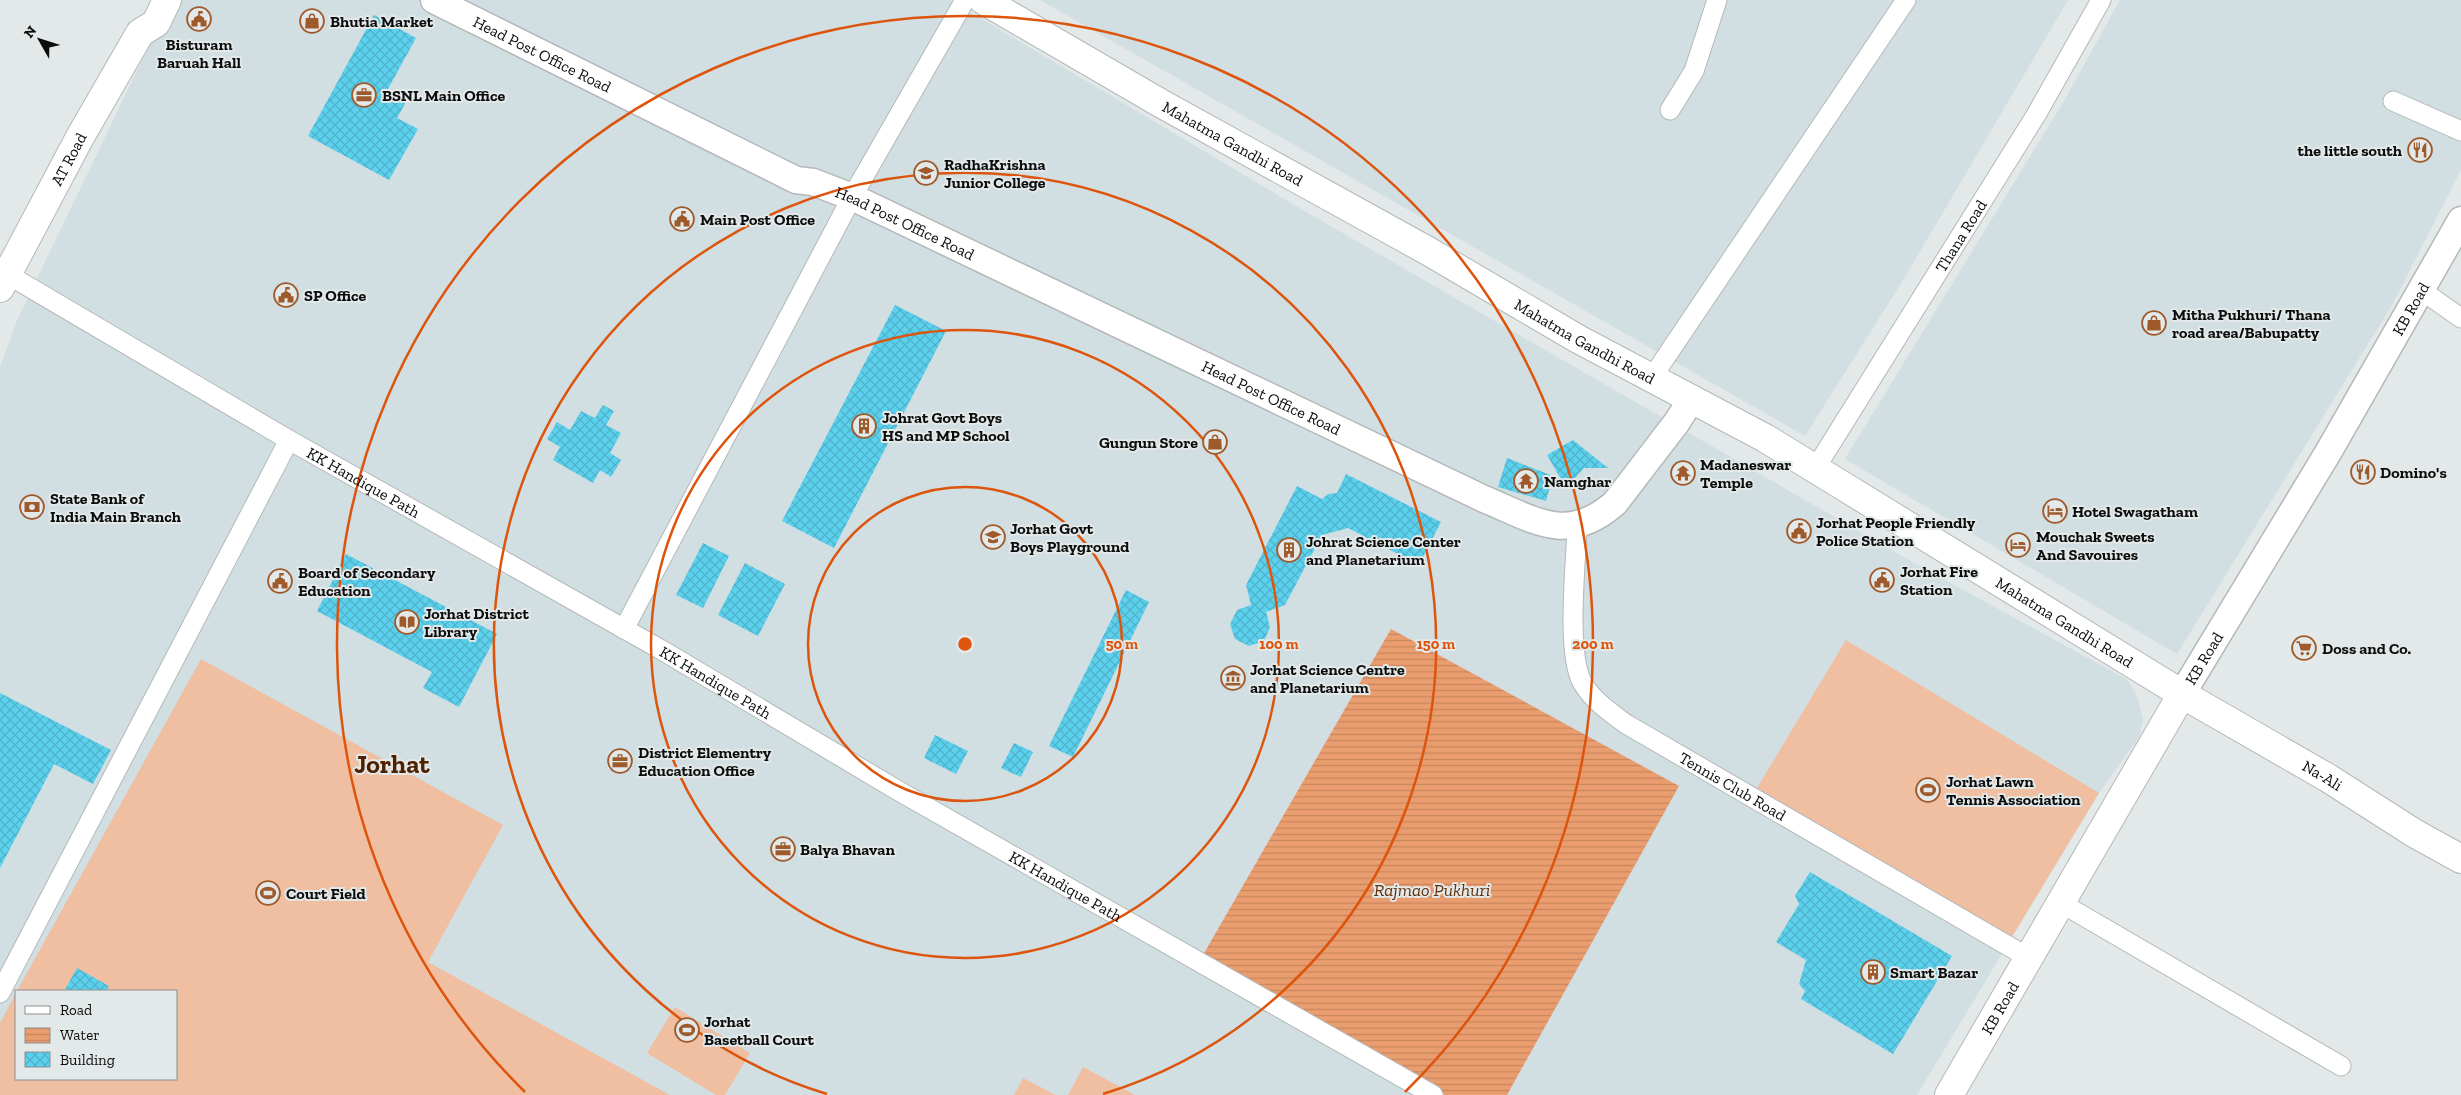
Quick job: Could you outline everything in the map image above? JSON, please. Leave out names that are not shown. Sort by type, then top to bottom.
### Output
[{"type":"main road","name":"AT Road","points":[[2,277],[140,33],[141,13],[147,0]]},
{"type":"main road","name":"AT Road","points":[[140,33],[156,23],[167,0]]},
{"type":"main road","name":"Mahatma Gandhi Road","points":[[983,0],[1162,104],[1428,251],[1651,379],[1765,438],[2182,694]]},
{"type":"main road","name":"Na-Ali","points":[[2182,694],[2328,778],[2414,833],[2461,859]]},
{"type":"main road","name":"KB Road","points":[[1949,1095],[2182,694]]},
{"type":"street","name":"Head Post Office Road","points":[[434,0],[796,180],[813,182],[852,197],[1484,499],[1541,522],[1577,527]]},
{"type":"street","name":"Head Post Office Road","points":[[465,0],[802,170],[813,182]]},
{"type":"street","points":[[624,629],[852,197],[965,0]]},
{"type":"street","points":[[1670,110],[1694,71],[1717,0]]},
{"type":"street","points":[[1651,379],[1906,0]]},
{"type":"street","name":"Thana Road","points":[[1815,469],[2036,115],[2099,0]]},
{"type":"street","points":[[2393,101],[2461,131]]},
{"type":"street","name":"KB Road","points":[[2182,694],[2328,451],[2461,220]]},
{"type":"street","name":"KK Handique Path","points":[[2,277],[624,629],[897,790],[1433,1095]]},
{"type":"street","points":[[2421,290],[2461,318]]},
{"type":"street","points":[[1577,527],[1591,521],[1615,504],[1677,422],[1691,400]]},
{"type":"street","points":[[0,993],[289,440]]},
{"type":"street","name":"Tennis Club Road","points":[[1577,527],[1573,654],[1582,681],[1601,705],[1626,724],[2029,958]]},
{"type":"street","points":[[2061,903],[2340,1066]]},
{"type":"shaded area","points":[[171,0],[950,0],[1308,213],[1914,563],[2128,680],[2138,699],[2143,719],[2139,737],[2099,793],[1917,1095],[0,1095],[0,367],[18,318]]},
{"type":"shaded area","points":[[1040,0],[2068,0],[1905,277],[1805,436]]},
{"type":"shaded area","name":"Mitha Pukhuri/ Thana road area/Babupatty","points":[[2120,0],[2461,0],[2461,170],[2392,305],[2177,654],[1845,459],[2064,101]]},
{"type":"shaded area","name":"Jorhat Lawn Tennis Association","points":[[1846,640],[2099,793],[2010,940],[1757,788]]},
{"type":"shaded area","name":"Court Field","points":[[201,659],[503,825],[428,962],[670,1095],[0,1095],[0,1023],[15,995],[15,1080],[178,1080],[178,990],[18,990]]},
{"type":"shaded area","name":"Jorhat Basetball Court","points":[[675,1007],[750,1053],[725,1095],[716,1095],[647,1053]]},
{"type":"shaded area","points":[[1083,1067],[1135,1095],[1068,1095]]},
{"type":"shaded area","points":[[1023,1078],[1056,1095],[1014,1095]]},
{"type":"water","name":"Rajmao Pukhuri","points":[[1391,629],[1679,786],[1507,1095],[1445,1095],[1203,955]]},
{"type":"building","name":"BSNL Main Office","points":[[374,15],[416,38],[388,89],[407,100],[397,118],[418,129],[389,180],[308,136]]},
{"type":"building","name":"Johrat Govt Boys HS and MP School","points":[[895,305],[946,331],[834,548],[782,521]]},
{"type":"building","points":[[603,405],[614,411],[606,425],[621,433],[610,453],[621,460],[611,477],[600,470],[593,483],[553,460],[560,447],[547,439],[557,422],[570,430],[581,411],[595,418]]},
{"type":"building","points":[[1573,440],[1608,468],[1584,468],[1566,488],[1547,455]]},
{"type":"building","name":"Namghar","points":[[1507,458],[1553,476],[1546,501],[1498,487]]},
{"type":"building","name":"Johrat Science Center and Planetarium","points":[[1346,474],[1441,522],[1419,565],[1348,528],[1322,535],[1285,605],[1266,612],[1270,627],[1264,641],[1249,646],[1235,639],[1230,624],[1237,610],[1251,605],[1246,585],[1297,486],[1322,499],[1328,494],[1337,493]]},
{"type":"building","points":[[703,543],[729,556],[703,608],[676,595]]},
{"type":"building","name":"Jorhat District Library","points":[[346,554],[497,634],[459,707],[423,688],[432,672],[317,611]]},
{"type":"building","points":[[745,563],[785,584],[758,636],[718,615]]},
{"type":"building","points":[[1126,590],[1149,602],[1073,757],[1049,746]]},
{"type":"building","points":[[0,693],[111,750],[93,784],[54,764],[0,868]]},
{"type":"building","points":[[935,735],[968,751],[956,774],[924,758]]},
{"type":"building","points":[[1014,743],[1033,752],[1021,777],[1001,768]]},
{"type":"building","name":"Smart Bazar","points":[[1810,872],[1952,956],[1893,1054],[1801,999],[1805,991],[1799,984],[1806,960],[1776,942],[1799,904],[1795,896]]},
{"type":"building","points":[[77,968],[109,986],[107,990],[65,990]]},
{"type":"place","name":"Bisturam Baruah Hall","points":[[199,19]]},
{"type":"place","name":"Bhutia Market","points":[[312,21]]},
{"type":"place","name":"BSNL Main Office","points":[[364,95]]},
{"type":"place","name":"the little south","points":[[2420,150]]},
{"type":"place","name":"RadhaKrishna Junior College","points":[[926,173]]},
{"type":"place","name":"Main Post Office","points":[[682,219]]},
{"type":"place","name":"SP Office","points":[[286,295]]},
{"type":"place","name":"Mitha Pukhuri/ Thana road area/Babupatty","points":[[2154,323]]},
{"type":"place","name":"Johrat Govt Boys HS and MP School","points":[[864,426]]},
{"type":"place","name":"Gungun Store","points":[[1215,442]]},
{"type":"place","name":"Domino's","points":[[2363,472]]},
{"type":"place","name":"Madaneswar Temple","points":[[1683,473]]},
{"type":"place","name":"Namghar","points":[[1526,481]]},
{"type":"place","name":"State Bank of India Main Branch","points":[[32,507]]},
{"type":"place","name":"Hotel Swagatham","points":[[2055,511]]},
{"type":"place","name":"Jorhat People Friendly Police Station","points":[[1799,531]]},
{"type":"place","name":"Jorhat Govt Boys Playground","points":[[993,537]]},
{"type":"place","name":"Mouchak Sweets And Savouires","points":[[2018,545]]},
{"type":"place","name":"Johrat Science Center and Planetarium","points":[[1289,550]]},
{"type":"place","name":"Jorhat Fire Station","points":[[1882,580]]},
{"type":"place","name":"Board of Secondary Education","points":[[280,581]]},
{"type":"place","name":"Jorhat District Library","points":[[407,622]]},
{"type":"place","name":"Doss and Co.","points":[[2304,648]]},
{"type":"place","name":"Jorhat Science Centre and Planetarium","points":[[1233,678]]},
{"type":"place","name":"District Elementry Education Office","points":[[620,761]]},
{"type":"place","name":"Jorhat Lawn Tennis Association","points":[[1928,790]]},
{"type":"place","name":"Balya Bhavan","points":[[783,849]]},
{"type":"place","name":"Court Field","points":[[268,893]]},
{"type":"place","name":"Smart Bazar","points":[[1873,972]]},
{"type":"place","name":"Jorhat Basetball Court","points":[[687,1030]]},
{"type":"district","name":"Jorhat","points":[[392,764]]}]
